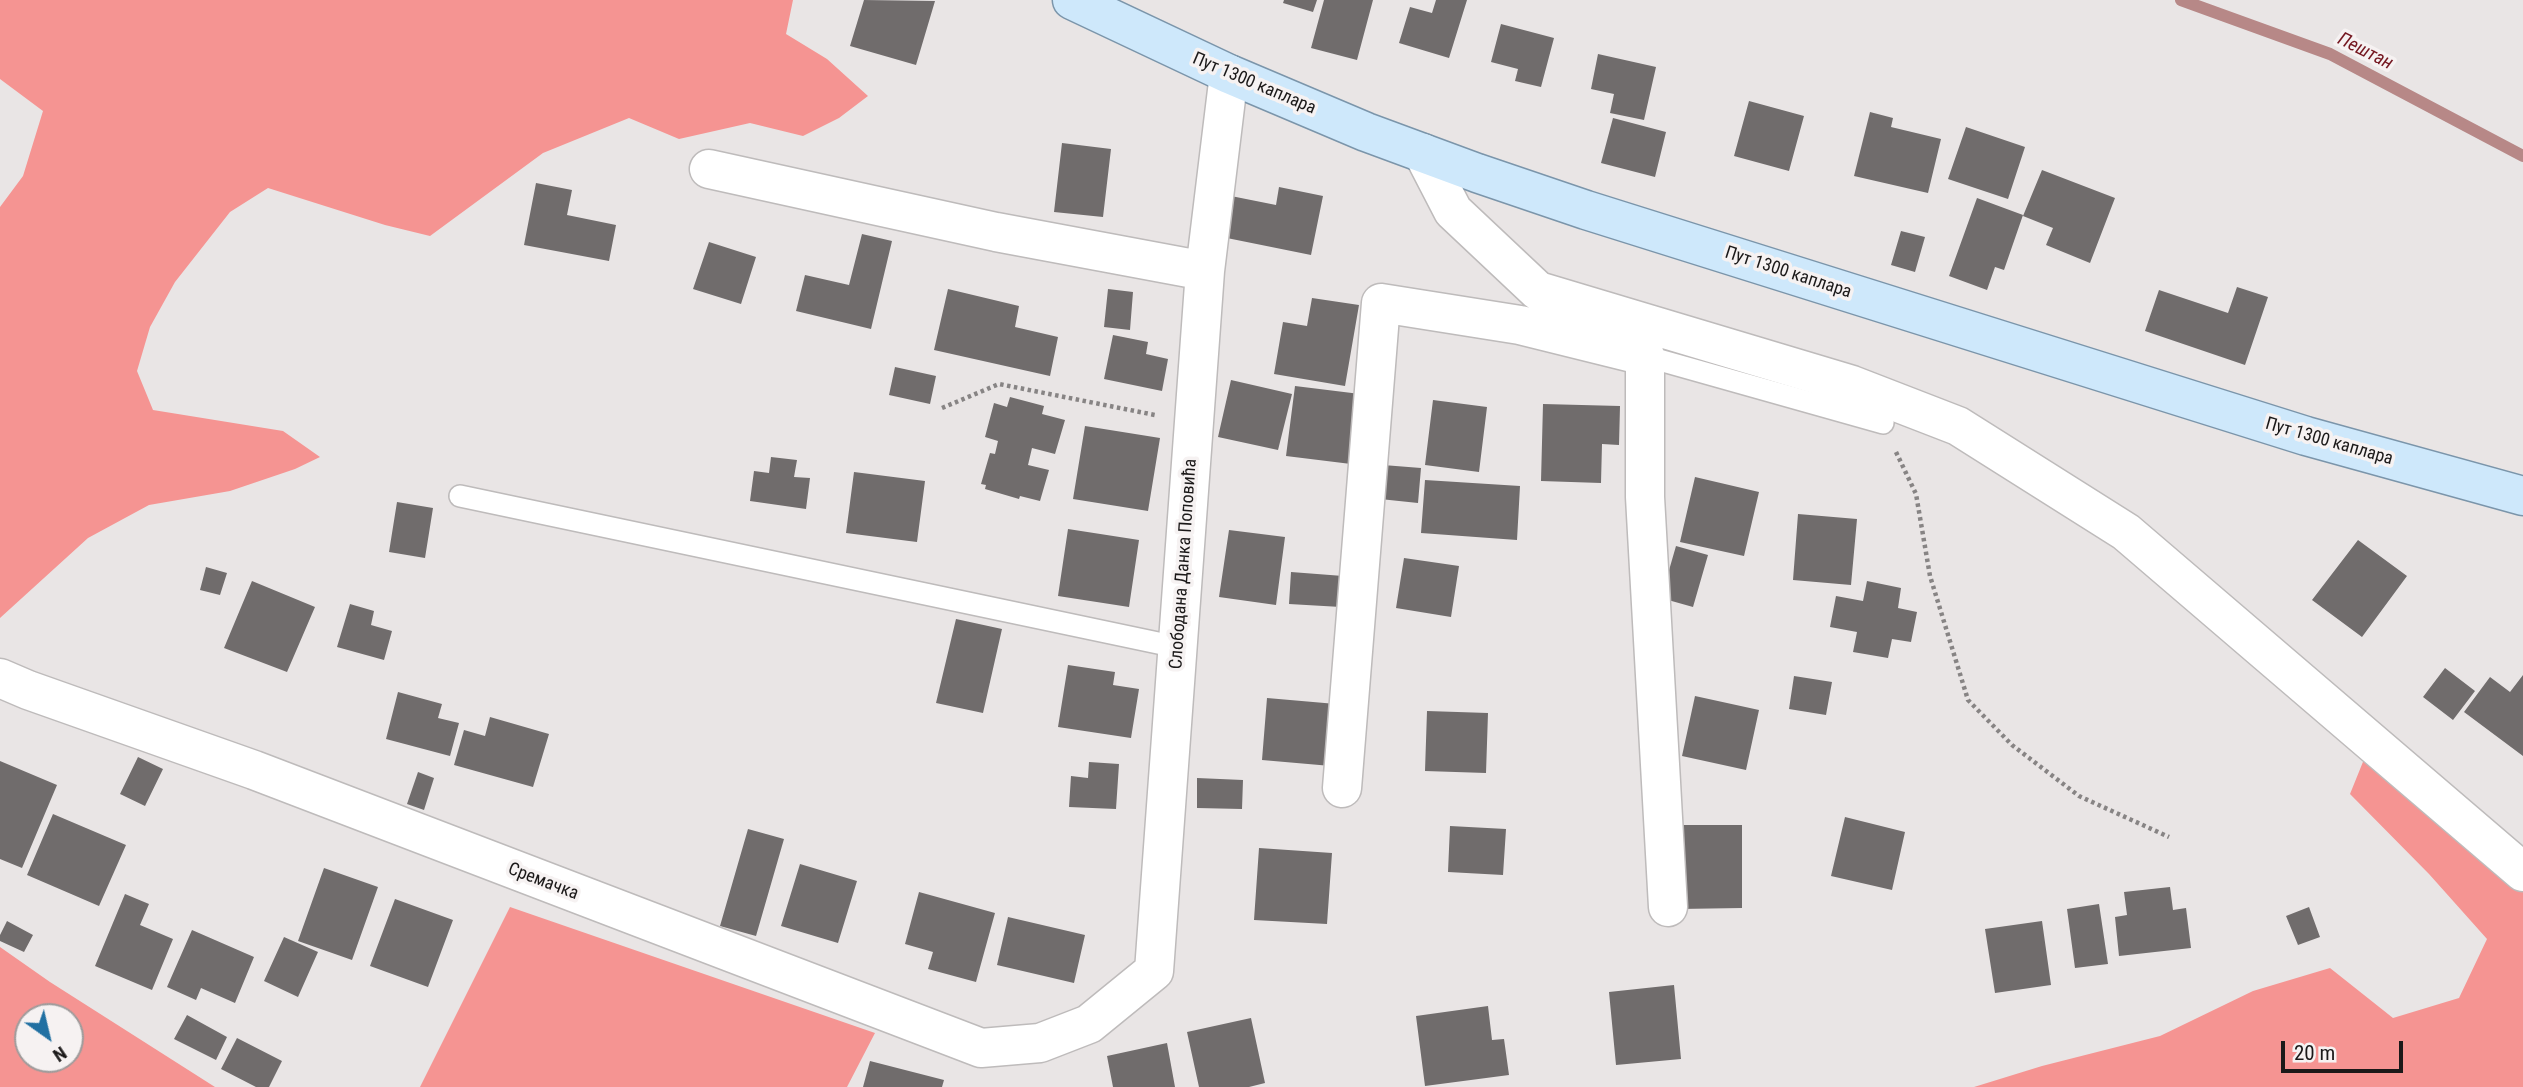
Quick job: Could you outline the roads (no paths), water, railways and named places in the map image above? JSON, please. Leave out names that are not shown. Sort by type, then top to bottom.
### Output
[{"type":"main road","name":"Пут 1300 каплара","points":[[1072,0],[1229,74],[1423,153],[1586,210],[2246,418],[2523,496]]},
{"type":"street","name":"Слободана Данка Поповића","points":[[1089,1024],[1154,971],[1205,271],[1229,74]]},
{"type":"street","points":[[1423,153],[1452,211],[1538,291],[1852,385],[1958,426],[2126,532],[2523,872]]},
{"type":"street","points":[[709,169],[996,232],[1205,271]]},
{"type":"street","points":[[1520,326],[1538,291]]},
{"type":"street","points":[[1342,788],[1381,303],[1520,326],[1645,356],[1645,497],[1668,906]]},
{"type":"street","name":"Сремачка","points":[[0,678],[28,691],[254,770],[981,1048],[1040,1043],[1089,1024]]},
{"type":"lane","points":[[1645,356],[1883,423]]},
{"type":"lane","points":[[460,496],[1177,647]]},
{"type":"waterway","name":"Пештан","points":[[2181,0],[2330,54],[2523,156]]}]
